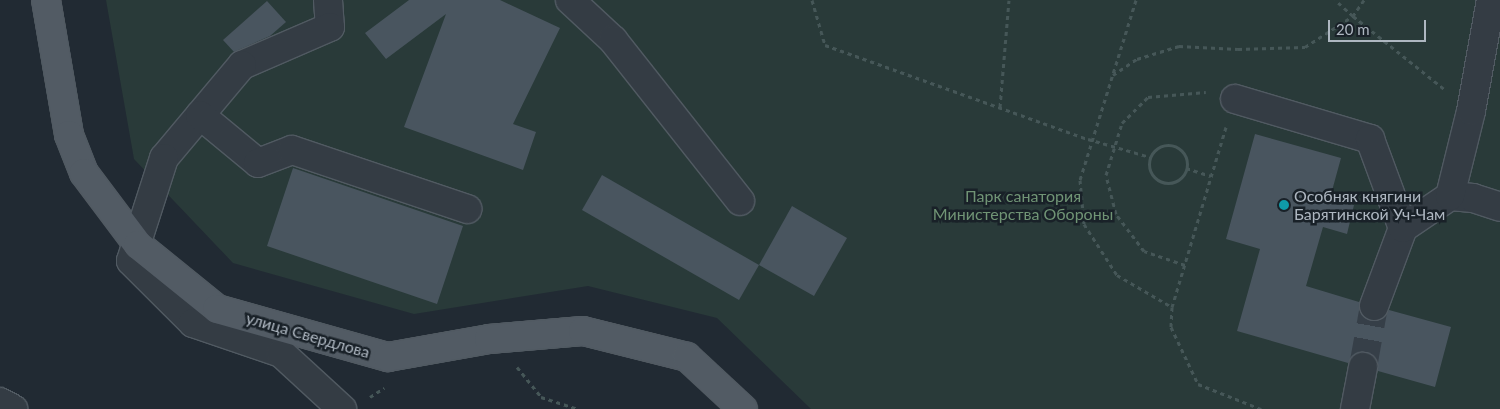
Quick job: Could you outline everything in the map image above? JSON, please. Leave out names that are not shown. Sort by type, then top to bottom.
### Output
[{"type":"main road","name":"улица Свердлова","points":[[46,0],[69,135],[84,173],[138,245],[217,309],[388,357],[489,340],[583,332],[686,357],[744,409]]},
{"type":"street","points":[[328,0],[330,27],[242,65],[164,158],[138,245],[131,261],[193,323],[281,353],[342,409]]},
{"type":"street","points":[[570,0],[613,40],[740,201]]},
{"type":"street","points":[[1450,196],[1471,111],[1490,0]]},
{"type":"street","points":[[1235,99],[1370,139],[1403,228]]},
{"type":"street","points":[[200,115],[258,164],[292,150],[467,209]]},
{"type":"street","points":[[1374,306],[1403,228],[1450,196],[1473,198],[1500,207]]},
{"type":"street","points":[[1355,409],[1363,367]]},
{"type":"street","points":[[0,402],[13,409]]},
{"type":"path","points":[[812,0],[825,45],[1093,140],[1150,158]]},
{"type":"path","points":[[1000,107],[1009,0]]},
{"type":"path","points":[[1136,0],[1080,180],[1084,224],[1117,275],[1172,307]]},
{"type":"path","points":[[1335,0],[1471,111]]},
{"type":"path","points":[[1113,75],[1137,59],[1179,46],[1238,49],[1305,47],[1353,16],[1364,0]]},
{"type":"path","points":[[1185,265],[1144,251],[1116,214],[1106,176],[1122,123],[1148,97],[1206,92],[1235,99],[1211,176],[1185,265],[1172,307],[1172,327],[1198,384],[1262,409]]},
{"type":"path","points":[[1164,146],[1173,146],[1181,151],[1186,168],[1181,177],[1172,183],[1162,182],[1154,177],[1149,168],[1150,158],[1164,146]]},
{"type":"path","points":[[1186,168],[1211,176]]},
{"type":"path","points":[[516,365],[541,397],[577,409]]},
{"type":"green space","name":"Парк санатория Министерства Обороны","points":[[106,0],[1500,0],[1500,409],[811,409],[717,318],[588,286],[414,314],[233,263],[134,159]]},
{"type":"building","points":[[409,0],[500,0],[560,28],[513,124],[536,132],[523,170],[404,127],[446,14],[386,59],[365,33]]},
{"type":"building","points":[[267,1],[286,22],[270,36],[234,52],[223,40]]},
{"type":"building","points":[[1255,134],[1341,158],[1330,198],[1354,205],[1347,234],[1323,227],[1306,286],[1359,302],[1362,316],[1369,321],[1384,318],[1389,310],[1451,327],[1435,387],[1378,371],[1378,361],[1366,352],[1357,352],[1348,363],[1237,331],[1260,249],[1226,239]]},
{"type":"building","points":[[293,168],[463,226],[437,304],[267,246]]},
{"type":"building","points":[[602,175],[759,265],[739,300],[582,210]]},
{"type":"building","points":[[792,206],[847,238],[814,296],[759,265]]},
{"type":"tunnel","points":[[1363,367],[1374,306]]},
{"type":"place","name":"Особняк княгини Барятинской Уч-Чам","points":[[1284,205]]}]
